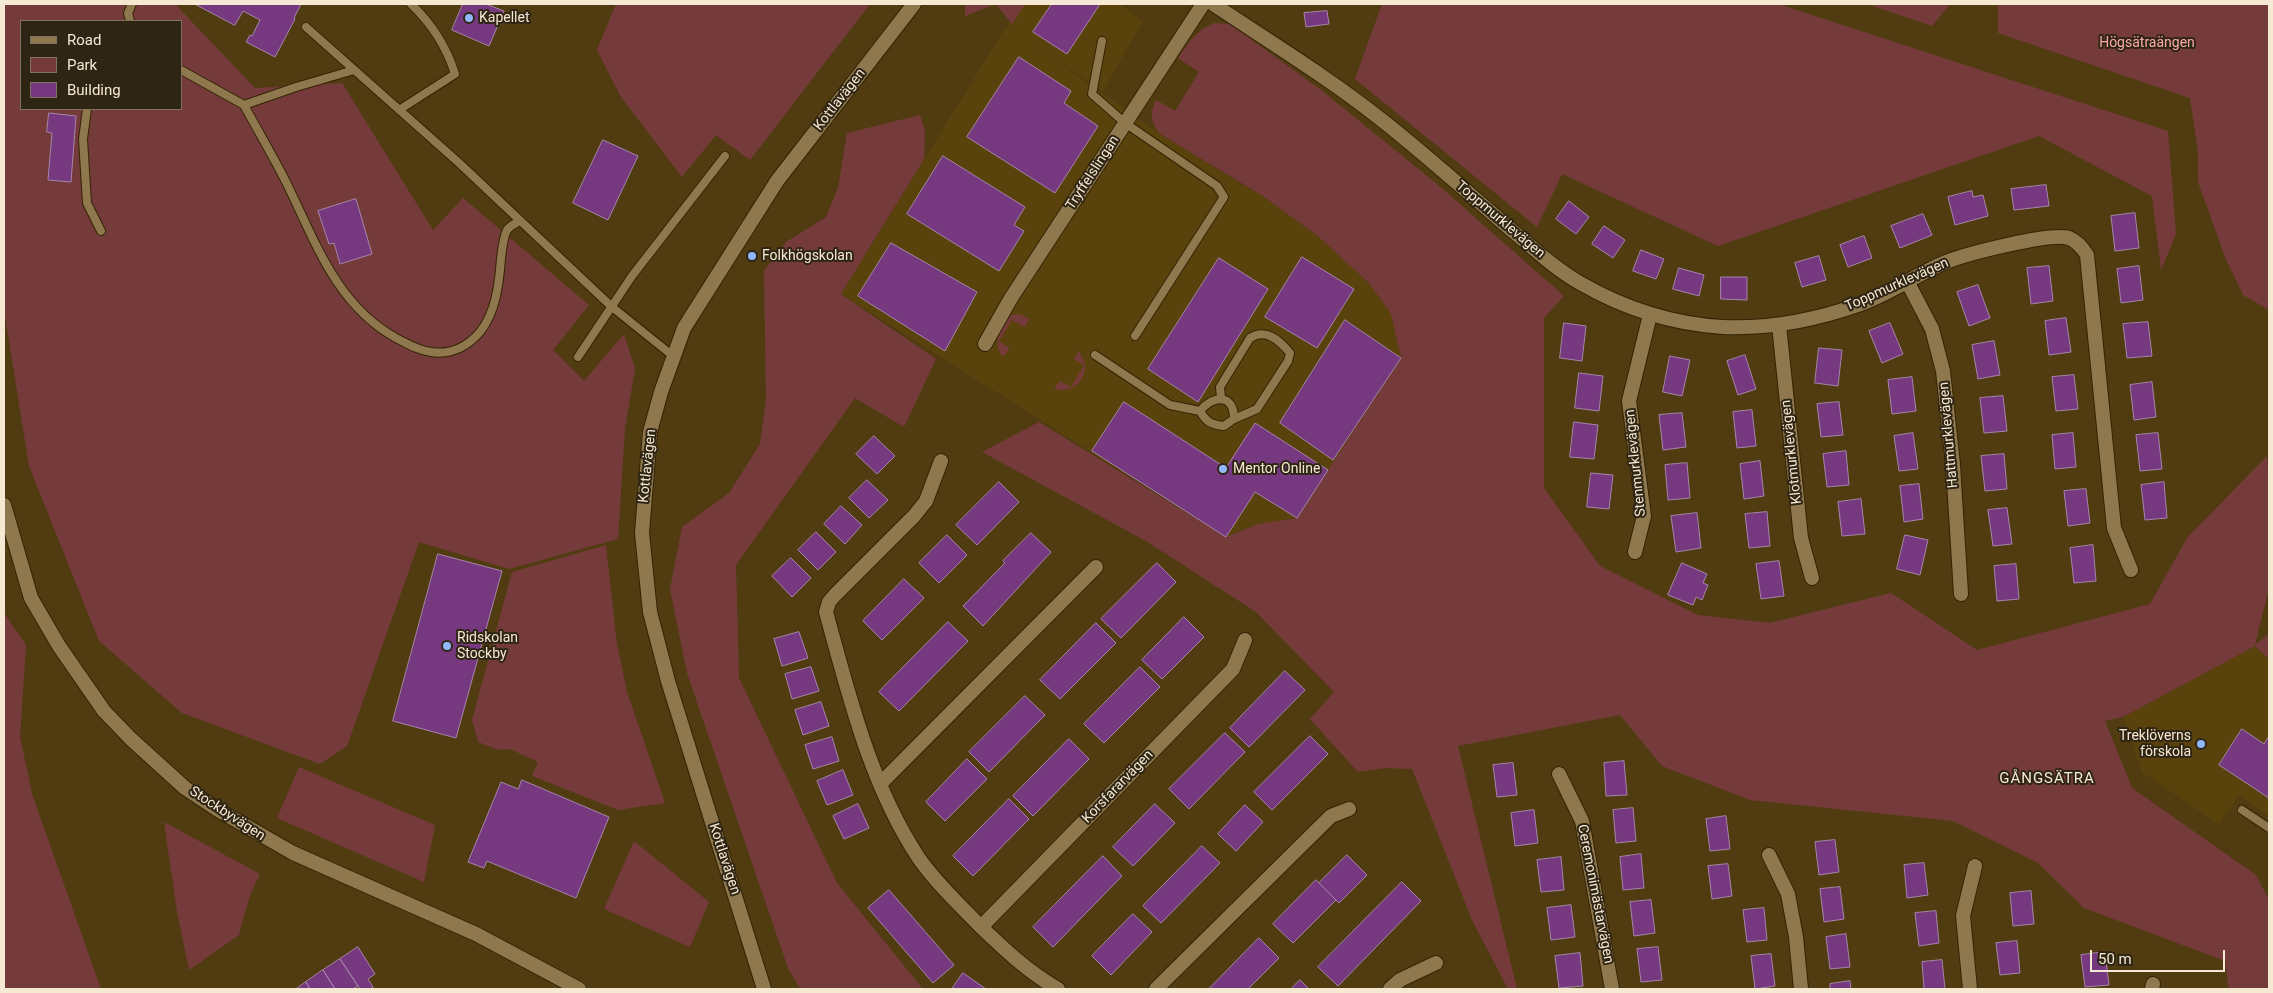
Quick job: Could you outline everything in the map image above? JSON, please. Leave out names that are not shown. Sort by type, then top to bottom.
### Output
[{"type":"street","name":"Kottlavägen","points":[[764,989],[668,681],[650,612],[642,533],[644,488],[650,432],[673,356],[684,328],[776,182],[914,4]]},
{"type":"street","name":"Tryffelslingan","points":[[985,344],[1011,298],[1203,4]]},
{"type":"street","name":"Toppmurklevägen","points":[[1213,4],[1295,58],[1382,120],[1542,256],[1578,282],[1616,302],[1650,315],[1706,326],[1742,328],[1780,325],[1813,319],[1862,303],[1908,282],[1945,262],[1989,248],[2062,237],[2075,241],[2086,254],[2114,528],[2131,570]]},
{"type":"street","name":"Hattmurklevägen","points":[[1908,282],[1932,329],[1943,371],[1953,465],[1961,594]]},
{"type":"street","name":"Stenmurklevägen","points":[[1635,552],[1644,516],[1629,401],[1650,315]]},
{"type":"street","name":"Klotmurklevägen","points":[[1780,325],[1801,538],[1812,578]]},
{"type":"street","points":[[941,461],[926,500],[914,516],[834,595],[829,602],[826,612],[858,728],[901,828],[919,858],[944,890],[981,927],[1038,978],[1058,989]]},
{"type":"street","name":"Stockbyvägen","points":[[4,505],[32,598],[59,646],[104,711],[131,739],[178,782],[218,810],[293,854],[476,934],[579,989]]},
{"type":"street","points":[[881,783],[1096,567]]},
{"type":"street","name":"Korsfararvägen","points":[[981,927],[1233,669],[1245,640]]},
{"type":"street","name":"Ceremonimästarvägen","points":[[1559,774],[1582,821],[1612,989]]},
{"type":"street","points":[[1156,989],[1331,816],[1349,809]]},
{"type":"street","points":[[1769,855],[1788,894],[1796,936],[1801,989]]},
{"type":"street","points":[[1970,989],[1963,916],[1974,866]]},
{"type":"street","points":[[1390,989],[1400,980],[1436,962]]},
{"type":"lane","points":[[130,20],[128,12],[132,4]]},
{"type":"lane","points":[[399,110],[455,74],[449,55],[423,15],[411,4]]},
{"type":"lane","points":[[306,27],[458,162],[612,307],[673,356]]},
{"type":"lane","points":[[1102,41],[1092,94],[1125,123],[1217,186],[1224,197],[1136,336]]},
{"type":"lane","points":[[244,105],[354,70]]},
{"type":"lane","points":[[182,71],[244,105],[286,183],[313,243],[340,288],[358,309],[386,332],[418,350],[445,354],[466,346],[481,331],[490,315],[498,287],[503,246],[508,229],[519,221]]},
{"type":"lane","points":[[87,110],[83,139],[87,204],[101,231]]},
{"type":"lane","points":[[578,358],[632,276],[725,156]]},
{"type":"lane","points":[[1095,355],[1170,405],[1200,412],[1204,419],[1213,425],[1224,426],[1234,418],[1257,409],[1288,361],[1290,353],[1281,342],[1264,333],[1250,338],[1220,387],[1221,398]]},
{"type":"lane","points":[[1200,412],[1214,399],[1221,398],[1234,410],[1234,418]]},
{"type":"lane","points":[[2242,810],[2269,828]]},
{"type":"shaded area","points":[[1025,4],[1119,4],[1143,21],[1103,91],[1030,43],[1160,134],[1263,196],[1319,237],[1369,283],[1391,314],[1401,358],[1297,518],[1258,524],[1226,537],[841,294],[1006,27]]},
{"type":"shaded area","name":"Treklöverns förskola","points":[[2255,646],[2269,659],[2269,816],[2239,795],[2219,824],[2142,772],[2123,717]]},
{"type":"green space","points":[[4,4],[175,4],[255,88],[342,83],[433,230],[463,198],[589,305],[553,350],[584,381],[624,334],[635,369],[625,428],[618,539],[509,569],[419,542],[347,746],[320,764],[182,713],[99,641],[29,466],[4,310]]},
{"type":"green space","points":[[616,4],[870,4],[750,160],[716,135],[682,177],[621,97],[597,50]]},
{"type":"green space","points":[[965,4],[996,4],[965,16]]},
{"type":"green space","points":[[996,4],[1025,4],[1012,24]]},
{"type":"green space","points":[[1382,4],[1778,4],[2168,131],[2176,234],[2161,270],[2152,196],[2039,136],[1718,246],[1562,174],[1537,227],[1355,79]]},
{"type":"green space","points":[[1867,4],[1950,4],[1932,26]]},
{"type":"green space","name":"Högsätraängen","points":[[1998,4],[2269,4],[2269,310],[2243,295],[2225,257],[2198,182],[2198,151],[2190,98],[1998,33]]},
{"type":"green space","points":[[1214,23],[1230,24],[1321,90],[1437,184],[1564,296],[1544,318],[1544,488],[1600,566],[1698,615],[1770,623],[1891,593],[1977,650],[2150,604],[2187,538],[2267,456],[2269,485],[2269,588],[2255,645],[2269,634],[2269,659],[2255,646],[2123,717],[2105,721],[2132,788],[2256,875],[2269,900],[2269,989],[2229,989],[2225,961],[2084,908],[2038,863],[1953,821],[1750,800],[1662,766],[1620,715],[1458,746],[1517,989],[1508,989],[1472,920],[1412,769],[1386,768],[1358,772],[1310,719],[1334,692],[1256,612],[1146,541],[982,452],[1039,422],[1226,537],[1258,524],[1297,518],[1401,358],[1391,314],[1369,283],[1319,237],[1263,196],[1160,134],[1155,126],[1152,110],[1156,100],[1175,111],[1199,72],[1178,58],[1198,33]]},
{"type":"green space","points":[[920,115],[925,131],[924,159],[841,294],[936,359],[904,427],[855,398],[736,565],[739,678],[837,883],[923,989],[803,989],[799,987],[788,968],[687,673],[670,589],[682,527],[729,493],[760,444],[766,400],[764,271],[786,242],[826,217],[838,188],[847,133]]},
{"type":"green space","points":[[1019,314],[1030,319],[1024,327],[1012,320],[999,341],[1010,349],[1003,356],[998,346],[999,335],[1011,315]]},
{"type":"green space","points":[[1079,351],[1085,363],[1085,369],[1077,385],[1067,390],[1054,389],[1060,381],[1071,387],[1084,365],[1074,359]]},
{"type":"green space","points":[[606,545],[617,644],[627,692],[665,803],[618,810],[532,776],[538,762],[510,749],[499,750],[478,742],[472,720],[512,572]]},
{"type":"green space","points":[[4,613],[26,645],[20,736],[32,794],[101,989],[4,989]]},
{"type":"green space","points":[[299,767],[435,825],[424,882],[277,818]]},
{"type":"green space","points":[[164,822],[260,874],[250,895],[239,935],[189,970],[177,912]]},
{"type":"green space","points":[[634,841],[709,902],[690,947],[604,909]]},
{"type":"building","points":[[195,4],[301,4],[275,57],[246,42],[250,35],[252,36],[260,20],[243,11],[235,25]]},
{"type":"building","name":"Kapellet","points":[[463,4],[486,4],[504,11],[489,46],[452,30]]},
{"type":"building","points":[[1052,4],[1100,4],[1067,54],[1033,32]]},
{"type":"building","points":[[1327,11],[1329,24],[1306,27],[1304,13]]},
{"type":"building","points":[[1019,57],[1071,91],[1064,103],[1098,126],[1055,193],[967,137]]},
{"type":"building","points":[[49,113],[76,116],[71,182],[48,180],[52,133],[47,132]]},
{"type":"building","points":[[603,140],[638,156],[608,220],[573,203]]},
{"type":"building","points":[[943,156],[1025,207],[1014,225],[1024,231],[999,271],[907,214]]},
{"type":"building","points":[[2046,185],[2049,206],[2014,210],[2011,189]]},
{"type":"building","points":[[1972,191],[1973,197],[1983,195],[1988,216],[1955,225],[1948,197]]},
{"type":"building","points":[[356,199],[372,254],[340,264],[334,243],[329,244],[318,211]]},
{"type":"building","points":[[1569,201],[1589,217],[1576,234],[1556,219]]},
{"type":"building","points":[[2135,213],[2139,248],[2115,251],[2111,216]]},
{"type":"building","points":[[1923,214],[1932,235],[1900,248],[1891,226]]},
{"type":"building","points":[[1604,226],[1625,240],[1613,258],[1592,244]]},
{"type":"building","points":[[1864,236],[1872,258],[1848,267],[1840,245]]},
{"type":"building","points":[[891,243],[977,292],[945,351],[858,296]]},
{"type":"building","points":[[1641,250],[1664,259],[1656,279],[1633,271]]},
{"type":"building","points":[[1819,256],[1826,280],[1802,287],[1795,263]]},
{"type":"building","points":[[1302,257],[1354,289],[1317,348],[1265,317]]},
{"type":"building","points":[[1219,258],[1268,289],[1198,402],[1148,369]]},
{"type":"building","points":[[2049,266],[2053,301],[2031,304],[2027,268]]},
{"type":"building","points":[[2139,266],[2143,300],[2121,303],[2117,269]]},
{"type":"building","points":[[1679,268],[1704,275],[1699,296],[1673,289]]},
{"type":"building","points":[[1721,277],[1747,277],[1747,300],[1721,299]]},
{"type":"building","points":[[1978,285],[1990,318],[1969,326],[1957,292]]},
{"type":"building","points":[[2066,318],[2071,352],[2049,355],[2045,321]]},
{"type":"building","points":[[1345,320],[1401,358],[1333,460],[1280,423]]},
{"type":"building","points":[[2148,322],[2152,356],[2127,358],[2123,324]]},
{"type":"building","points":[[1564,323],[1586,326],[1582,361],[1560,358]]},
{"type":"building","points":[[1890,323],[1903,354],[1882,363],[1869,331]]},
{"type":"building","points":[[1994,341],[2000,375],[1978,379],[1972,345]]},
{"type":"building","points":[[1819,348],[1842,350],[1838,386],[1815,383]]},
{"type":"building","points":[[1745,355],[1756,389],[1738,395],[1727,361]]},
{"type":"building","points":[[1670,356],[1690,360],[1682,396],[1663,392]]},
{"type":"building","points":[[1579,373],[1603,376],[1599,411],[1575,408]]},
{"type":"building","points":[[2074,375],[2078,409],[2056,411],[2052,377]]},
{"type":"building","points":[[1912,377],[1916,411],[1892,414],[1888,380]]},
{"type":"building","points":[[2152,382],[2156,417],[2134,420],[2130,385]]},
{"type":"building","points":[[2003,396],[2007,431],[1984,433],[1980,398]]},
{"type":"building","name":"Mentor Online","points":[[1124,402],[1226,468],[1255,423],[1328,470],[1297,518],[1255,492],[1226,537],[1092,451]]},
{"type":"building","points":[[1839,402],[1843,435],[1821,437],[1817,404]]},
{"type":"building","points":[[1752,410],[1756,446],[1737,448],[1733,412]]},
{"type":"building","points":[[1682,413],[1686,447],[1663,450],[1659,415]]},
{"type":"building","points":[[1574,422],[1598,425],[1594,459],[1570,457]]},
{"type":"building","points":[[1913,433],[1918,469],[1899,471],[1894,436]]},
{"type":"building","points":[[2073,433],[2076,467],[2055,469],[2052,435]]},
{"type":"building","points":[[2158,433],[2162,469],[2140,471],[2136,435]]},
{"type":"building","points":[[874,436],[895,456],[877,474],[856,454]]},
{"type":"building","points":[[1846,451],[1849,485],[1827,487],[1823,454]]},
{"type":"building","points":[[2004,454],[2007,489],[1985,491],[1981,456]]},
{"type":"building","points":[[1760,461],[1764,496],[1744,499],[1740,464]]},
{"type":"building","points":[[1687,463],[1690,498],[1668,500],[1665,465]]},
{"type":"building","points":[[1591,473],[1613,475],[1609,509],[1587,507]]},
{"type":"building","points":[[867,480],[888,500],[869,518],[849,498]]},
{"type":"building","points":[[999,482],[1019,502],[977,545],[956,525]]},
{"type":"building","points":[[2164,482],[2167,518],[2145,520],[2141,485]]},
{"type":"building","points":[[1919,484],[1923,519],[1904,522],[1900,486]]},
{"type":"building","points":[[2086,489],[2090,523],[2068,526],[2064,491]]},
{"type":"building","points":[[1861,499],[1865,534],[1842,536],[1838,502]]},
{"type":"building","points":[[841,506],[862,525],[845,544],[824,524]]},
{"type":"building","points":[[2007,508],[2012,544],[1993,546],[1988,510]]},
{"type":"building","points":[[1767,512],[1770,546],[1749,548],[1745,514]]},
{"type":"building","points":[[1697,513],[1701,548],[1676,552],[1671,516]]},
{"type":"building","points":[[816,532],[836,552],[818,570],[798,550]]},
{"type":"building","points":[[1031,533],[1051,552],[983,626],[963,606]]},
{"type":"building","points":[[947,535],[967,555],[939,583],[919,563]]},
{"type":"building","points":[[1905,535],[1928,540],[1920,575],[1897,569]]},
{"type":"building","points":[[2093,545],[2096,581],[2074,583],[2070,548]]},
{"type":"building","name":"Ridskolan Stockby","points":[[438,554],[502,571],[456,738],[393,721]]},
{"type":"building","points":[[791,558],[811,578],[792,597],[772,576]]},
{"type":"building","points":[[1779,561],[1784,596],[1761,599],[1756,564]]},
{"type":"building","points":[[1157,563],[1176,582],[1121,638],[1101,619]]},
{"type":"building","points":[[1682,563],[1707,574],[1703,583],[1708,585],[1702,600],[1696,597],[1693,605],[1668,595]]},
{"type":"building","points":[[2016,564],[2019,599],[1997,601],[1994,566]]},
{"type":"building","points":[[904,579],[924,598],[882,640],[863,621]]},
{"type":"building","points":[[1184,617],[1204,637],[1162,679],[1142,660]]},
{"type":"building","points":[[948,622],[968,641],[899,711],[879,692]]},
{"type":"building","points":[[1096,623],[1116,643],[1060,699],[1040,680]]},
{"type":"building","points":[[799,632],[808,658],[782,666],[774,639]]},
{"type":"building","points":[[811,667],[819,691],[792,699],[785,674]]},
{"type":"building","points":[[1140,667],[1160,687],[1104,743],[1084,724]]},
{"type":"building","points":[[1285,671],[1305,690],[1249,747],[1230,728]]},
{"type":"building","points":[[1025,696],[1045,715],[989,772],[969,752]]},
{"type":"building","points":[[821,702],[829,726],[803,735],[795,710]]},
{"type":"building","points":[[2242,729],[2264,744],[2269,736],[2269,798],[2219,765]]},
{"type":"building","points":[[1225,733],[1245,752],[1189,809],[1169,789]]},
{"type":"building","points":[[1310,736],[1328,754],[1272,810],[1254,792]]},
{"type":"building","points":[[832,737],[839,761],[813,769],[805,745]]},
{"type":"building","points":[[1069,739],[1089,759],[1033,816],[1013,796]]},
{"type":"building","points":[[967,759],[987,779],[945,821],[926,802]]},
{"type":"building","points":[[1624,761],[1627,795],[1606,796],[1604,763]]},
{"type":"building","points":[[1513,763],[1517,795],[1497,797],[1493,765]]},
{"type":"building","points":[[843,770],[853,795],[827,805],[817,781]]},
{"type":"building","points":[[522,780],[609,817],[576,898],[487,861],[484,868],[468,862],[501,782],[518,789]]},
{"type":"building","points":[[1009,799],[1029,819],[973,876],[953,856]]},
{"type":"building","points":[[858,804],[869,828],[844,839],[833,816]]},
{"type":"building","points":[[1155,804],[1175,823],[1133,866],[1113,847]]},
{"type":"building","points":[[1245,805],[1263,822],[1236,851],[1218,834]]},
{"type":"building","points":[[1633,808],[1636,841],[1616,843],[1613,810]]},
{"type":"building","points":[[1534,810],[1538,843],[1515,846],[1511,813]]},
{"type":"building","points":[[1726,816],[1730,849],[1710,851],[1706,819]]},
{"type":"building","points":[[1835,840],[1839,872],[1819,875],[1815,842]]},
{"type":"building","points":[[1202,846],[1220,863],[1161,923],[1143,906]]},
{"type":"building","points":[[1641,854],[1644,888],[1623,890],[1620,857]]},
{"type":"building","points":[[1347,855],[1367,875],[1339,903],[1319,883]]},
{"type":"building","points":[[1103,856],[1122,876],[1053,947],[1033,927]]},
{"type":"building","points":[[1561,857],[1564,890],[1541,892],[1537,860]]},
{"type":"building","points":[[1924,863],[1928,895],[1907,898],[1904,865]]},
{"type":"building","points":[[1728,864],[1732,896],[1712,899],[1708,866]]},
{"type":"building","points":[[1316,880],[1336,900],[1293,943],[1273,924]]},
{"type":"building","points":[[1402,882],[1421,901],[1338,986],[1318,967]]},
{"type":"building","points":[[1840,887],[1844,919],[1824,922],[1820,889]]},
{"type":"building","points":[[889,890],[954,965],[933,983],[868,908]]},
{"type":"building","points":[[2031,891],[2034,924],[2013,926],[2010,893]]},
{"type":"building","points":[[1651,900],[1655,933],[1634,936],[1630,902]]},
{"type":"building","points":[[1571,905],[1575,937],[1551,940],[1547,908]]},
{"type":"building","points":[[1764,908],[1767,940],[1747,942],[1743,910]]},
{"type":"building","points":[[1936,911],[1939,943],[1919,946],[1915,913]]},
{"type":"building","points":[[1133,914],[1152,932],[1111,975],[1092,956]]},
{"type":"building","points":[[1846,934],[1850,967],[1830,969],[1826,937]]},
{"type":"building","points":[[1259,938],[1279,958],[1248,989],[1209,989]]},
{"type":"building","points":[[2017,941],[2020,973],[2000,975],[1996,943]]},
{"type":"building","points":[[358,947],[375,974],[368,979],[373,987],[370,989],[360,989],[340,959]]},
{"type":"building","points":[[1658,947],[1662,980],[1641,982],[1637,949]]},
{"type":"building","points":[[2105,952],[2109,985],[2085,987],[2081,955]]},
{"type":"building","points":[[1580,953],[1583,986],[1559,988],[1555,956]]},
{"type":"building","points":[[1771,954],[1775,986],[1755,989],[1751,956]]},
{"type":"building","points":[[340,959],[358,986],[353,989],[335,989],[323,970]]},
{"type":"building","points":[[1942,960],[1945,989],[1924,989],[1922,962]]},
{"type":"building","points":[[323,970],[335,989],[310,989],[306,982]]},
{"type":"building","points":[[963,973],[986,989],[952,989]]},
{"type":"building","points":[[1300,980],[1309,989],[1291,989]]},
{"type":"building","points":[[1850,981],[1851,989],[1830,989],[1830,984]]},
{"type":"building","points":[[306,982],[310,989],[296,989]]},
{"type":"place","name":"Kapellet","points":[[469,18]]},
{"type":"place","name":"Folkhögskolan","points":[[752,256]]},
{"type":"place","name":"Mentor Online","points":[[1223,469]]},
{"type":"place","name":"Ridskolan Stockby","points":[[447,646]]},
{"type":"place","name":"Treklöverns förskola","points":[[2201,744]]},
{"type":"district","name":"GÅNGSÄTRA","points":[[2047,779]]}]
